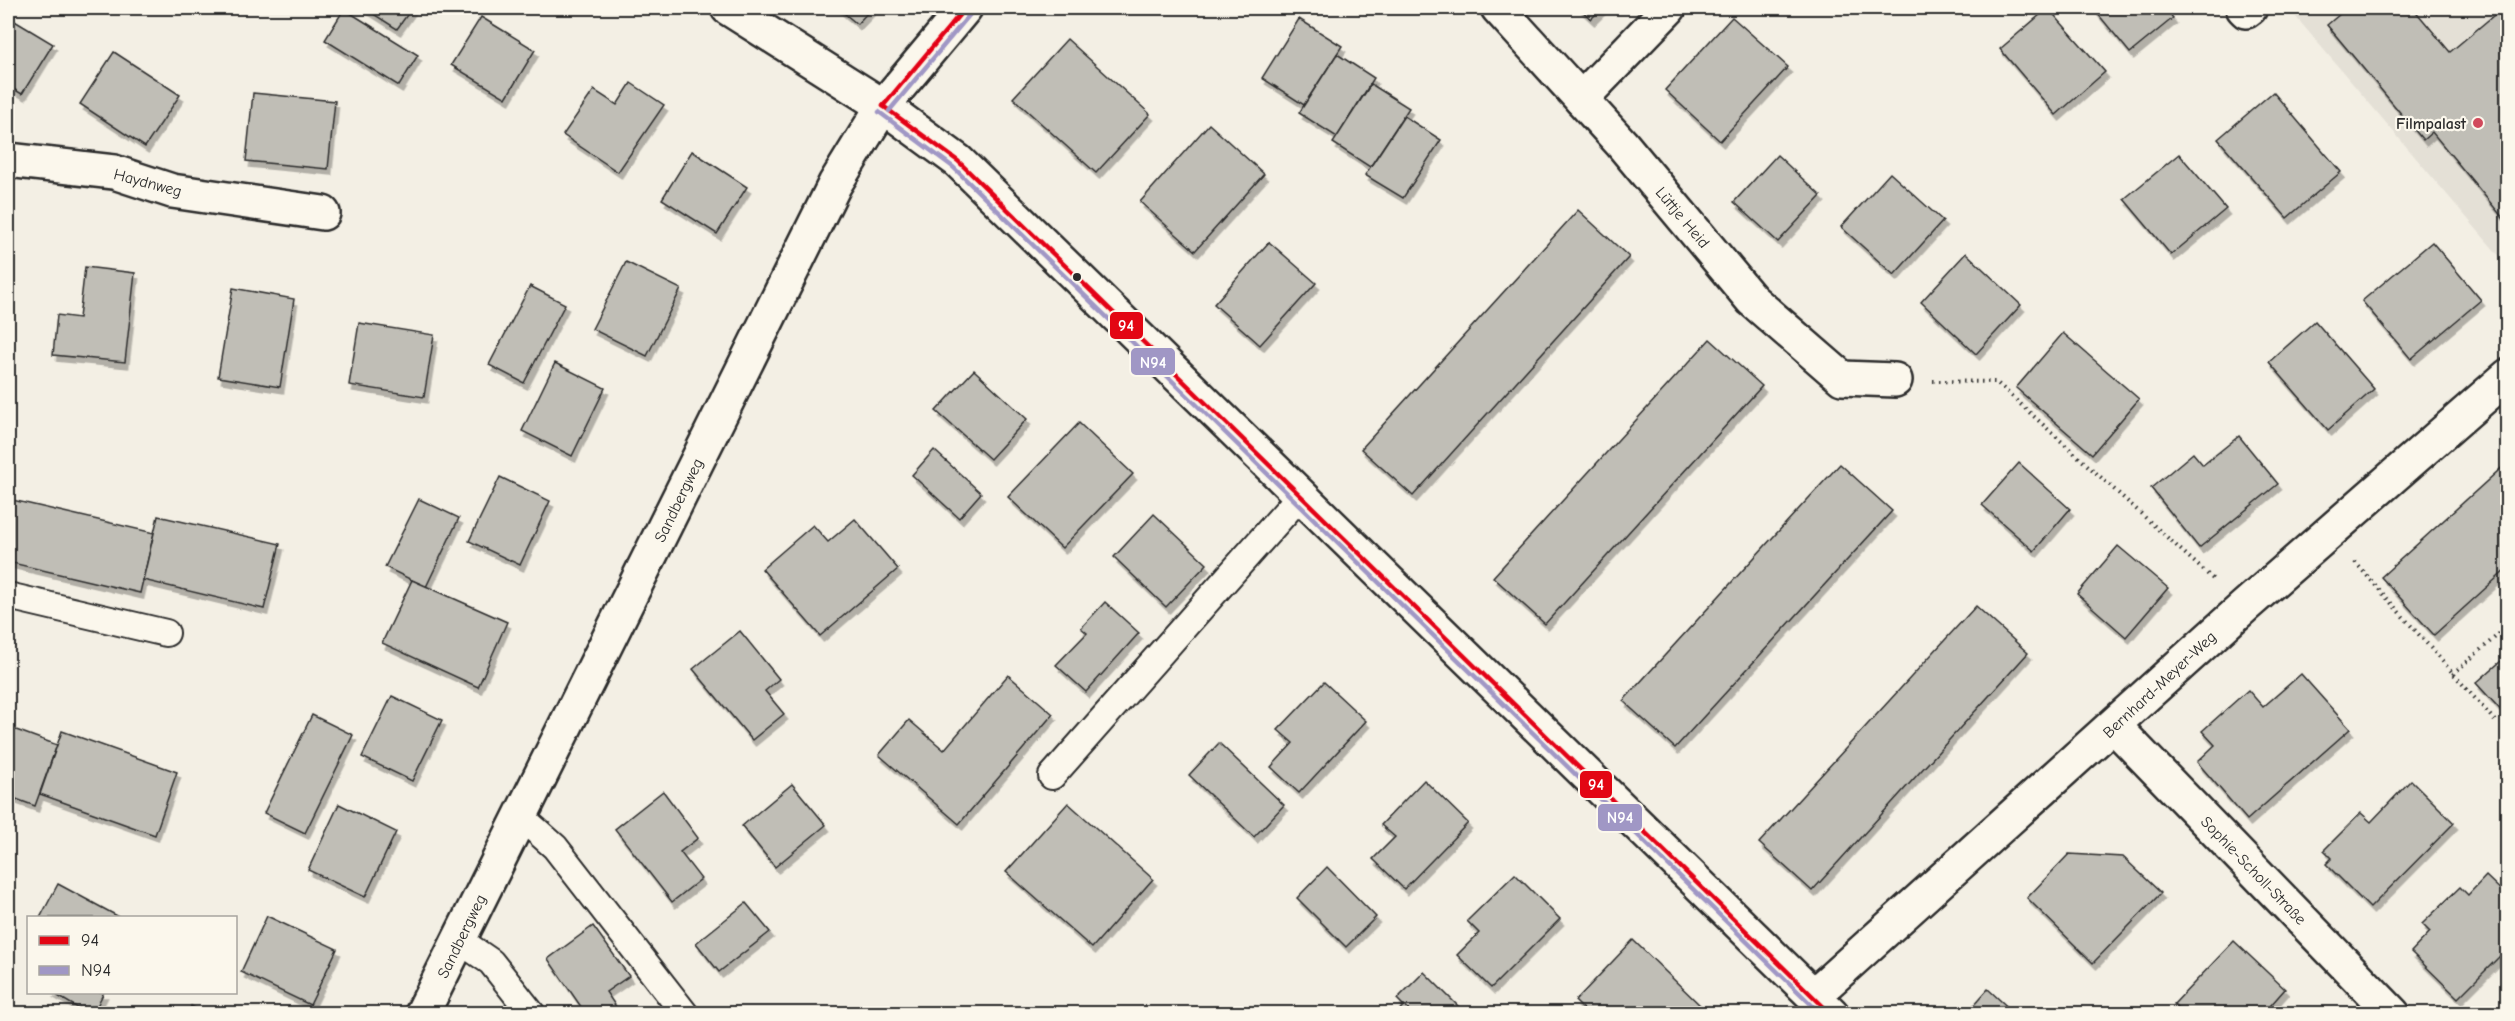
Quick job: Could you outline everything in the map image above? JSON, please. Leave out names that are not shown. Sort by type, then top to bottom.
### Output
[{"type":"street","points":[[728,8],[883,106],[958,161],[1823,1004]]},
{"type":"street","name":"Sandbergweg","points":[[422,1014],[835,184],[883,106],[965,8]]},
{"type":"street","name":"Lüttje Heid","points":[[1498,8],[1581,99],[1752,300],[1842,378],[1895,380]]},
{"type":"street","points":[[1581,99],[1669,8]]},
{"type":"street","points":[[2243,8],[2246,11],[2250,8]]},
{"type":"street","name":"Haydnweg","points":[[8,160],[114,172],[172,191],[323,213]]},
{"type":"street","name":"Bernhard-Meyer-Weg","points":[[1823,1004],[2114,726],[2328,532],[2508,376]]},
{"type":"street","name":"Sophie-Scholl-Straße","points":[[2114,726],[2393,1014]]},
{"type":"lane","points":[[1053,776],[1300,496]]},
{"type":"lane","points":[[8,596],[166,633]]},
{"type":"lane","points":[[520,817],[555,847],[685,1014]]},
{"type":"lane","points":[[459,940],[491,962],[532,1014]]},
{"type":"path","points":[[1895,380],[1996,382],[2244,607]]},
{"type":"path","points":[[2328,532],[2495,721]]},
{"type":"path","points":[[2453,674],[2508,626]]},
{"type":"shaded area","points":[[2294,8],[2507,8],[2507,265],[2290,10]]},
{"type":"building","points":[[364,8],[412,8],[397,29]]},
{"type":"building","points":[[838,8],[872,8],[857,24]]},
{"type":"building","points":[[1579,8],[1602,8],[1591,19]]},
{"type":"building","points":[[2048,8],[2105,72],[2056,115],[2000,49]]},
{"type":"building","points":[[2093,8],[2165,8],[2173,18],[2130,53]]},
{"type":"building","points":[[2347,8],[2413,8],[2450,52],[2499,11],[2508,21],[2508,224],[2432,132],[2423,140],[2327,25]]},
{"type":"building","points":[[344,9],[418,55],[399,86],[325,40]]},
{"type":"building","points":[[8,17],[53,44],[22,94],[8,86]]},
{"type":"building","points":[[481,17],[535,50],[506,98],[451,65]]},
{"type":"building","points":[[1732,17],[1788,67],[1720,141],[1665,90]]},
{"type":"building","points":[[1299,19],[1342,46],[1304,105],[1262,78]]},
{"type":"building","points":[[1067,39],[1150,114],[1096,173],[1013,98]]},
{"type":"building","points":[[114,52],[180,95],[145,147],[80,104]]},
{"type":"building","points":[[1337,54],[1374,78],[1337,137],[1299,113]]},
{"type":"building","points":[[631,83],[664,105],[618,172],[563,135],[594,90],[617,105]]},
{"type":"building","points":[[1371,84],[1409,108],[1370,167],[1333,143]]},
{"type":"building","points":[[2273,92],[2341,172],[2287,218],[2218,139]]},
{"type":"building","points":[[253,93],[335,101],[328,169],[246,161]]},
{"type":"building","points":[[1404,116],[1441,140],[1403,198],[1365,175]]},
{"type":"building","points":[[1209,124],[1264,174],[1195,251],[1140,202]]},
{"type":"building","points":[[692,151],[747,187],[717,234],[662,199]]},
{"type":"building","points":[[2179,154],[2226,209],[2171,255],[2124,199]]},
{"type":"building","points":[[1777,155],[1821,196],[1778,242],[1734,202]]},
{"type":"building","points":[[1890,173],[1943,221],[1894,275],[1841,227]]},
{"type":"building","points":[[1578,210],[1629,257],[1413,496],[1361,449]]},
{"type":"building","points":[[1269,242],[1316,283],[1260,345],[1214,304]]},
{"type":"building","points":[[2432,242],[2481,300],[2411,359],[2362,301]]},
{"type":"building","points":[[1966,253],[2021,305],[1976,354],[1921,302]]},
{"type":"building","points":[[626,262],[681,289],[647,356],[592,329]]},
{"type":"building","points":[[85,267],[135,273],[125,362],[53,355],[57,315],[79,318]]},
{"type":"building","points":[[530,286],[565,304],[524,383],[489,365]]},
{"type":"building","points":[[233,288],[294,299],[280,387],[218,377]]},
{"type":"building","points":[[2315,321],[2374,389],[2328,430],[2269,362]]},
{"type":"building","points":[[359,323],[434,335],[424,397],[349,385]]},
{"type":"building","points":[[2063,333],[2139,399],[2092,454],[2016,388]]},
{"type":"building","points":[[1710,339],[1762,386],[1545,624],[1493,577]]},
{"type":"building","points":[[555,363],[605,388],[572,456],[522,431]]},
{"type":"building","points":[[974,370],[1027,419],[990,459],[936,411]]},
{"type":"building","points":[[1079,423],[1133,474],[1062,548],[1008,497]]},
{"type":"building","points":[[2239,436],[2278,484],[2199,548],[2151,488],[2193,453],[2203,465]]},
{"type":"building","points":[[934,450],[981,493],[959,518],[912,475]]},
{"type":"building","points":[[2508,462],[2508,568],[2434,635],[2381,577]]},
{"type":"building","points":[[2019,463],[2070,509],[2034,551],[1982,505]]},
{"type":"building","points":[[1840,464],[1892,511],[1675,748],[1623,701]]},
{"type":"building","points":[[500,477],[550,501],[520,565],[469,541]]},
{"type":"building","points":[[8,499],[154,533],[140,593],[8,562]]},
{"type":"building","points":[[419,499],[459,518],[426,587],[385,567]]},
{"type":"building","points":[[1154,514],[1207,564],[1166,607],[1114,557]]},
{"type":"building","points":[[158,516],[280,544],[264,609],[143,580]]},
{"type":"building","points":[[855,519],[898,569],[820,636],[762,569],[813,525],[828,542]]},
{"type":"building","points":[[2118,546],[2168,588],[2126,637],[2077,594]]},
{"type":"building","points":[[412,580],[507,622],[478,687],[382,643]]},
{"type":"building","points":[[1105,602],[1139,633],[1086,692],[1056,665],[1087,633],[1081,628]]},
{"type":"building","points":[[1976,606],[2028,653],[1812,891],[1759,843]]},
{"type":"building","points":[[740,631],[779,679],[765,691],[784,714],[752,740],[693,669]]},
{"type":"building","points":[[2508,655],[2508,718],[2476,683]]},
{"type":"building","points":[[2301,674],[2350,729],[2247,820],[2197,762],[2215,745],[2202,731],[2248,690],[2263,707]]},
{"type":"building","points":[[1008,675],[1053,714],[959,824],[879,755],[909,720],[944,750]]},
{"type":"building","points":[[1324,682],[1366,721],[1299,793],[1271,767],[1293,743],[1278,730]]},
{"type":"building","points":[[392,696],[442,720],[412,781],[362,757]]},
{"type":"building","points":[[312,715],[353,735],[305,833],[264,813]]},
{"type":"building","points":[[8,727],[57,745],[35,806],[8,796]]},
{"type":"building","points":[[62,731],[177,772],[155,835],[40,794]]},
{"type":"building","points":[[1219,743],[1284,805],[1254,837],[1189,775]]},
{"type":"building","points":[[1424,780],[1468,823],[1404,889],[1373,859],[1395,837],[1381,825]]},
{"type":"building","points":[[2411,780],[2454,823],[2370,908],[2326,864],[2332,858],[2324,850],[2361,813],[2371,822]]},
{"type":"building","points":[[792,784],[826,825],[775,867],[742,826]]},
{"type":"building","points":[[663,791],[698,838],[680,852],[701,879],[672,902],[615,829]]},
{"type":"building","points":[[1068,803],[1153,879],[1092,948],[1006,872]]},
{"type":"building","points":[[339,804],[396,832],[365,897],[308,870]]},
{"type":"building","points":[[2069,854],[2123,857],[2161,893],[2093,963],[2027,898]]},
{"type":"building","points":[[1327,867],[1376,917],[1346,947],[1297,898]]},
{"type":"building","points":[[1515,874],[1560,919],[1491,988],[1457,955],[1479,933],[1467,921]]},
{"type":"building","points":[[2486,876],[2508,897],[2508,948],[2458,998],[2411,952],[2430,932],[2422,924],[2460,887],[2468,895]]},
{"type":"building","points":[[58,884],[117,916],[41,916]]},
{"type":"building","points":[[746,903],[770,932],[719,972],[696,943]]},
{"type":"building","points":[[267,916],[337,949],[310,1005],[241,972]]},
{"type":"building","points":[[593,926],[629,976],[606,992],[621,1014],[586,1014],[548,959]]},
{"type":"building","points":[[1633,940],[1703,1008],[1697,1014],[1588,1014],[1575,1001]]},
{"type":"building","points":[[2234,941],[2285,989],[2263,1014],[2184,1014],[2174,1004]]},
{"type":"building","points":[[1424,972],[1464,1012],[1462,1014],[1412,1014],[1397,999]]},
{"type":"building","points":[[1988,989],[2015,1014],[1966,1014]]},
{"type":"building","points":[[54,994],[103,994],[93,1014],[88,1014]]},
{"type":"building","points":[[1404,1005],[1412,1014],[1396,1014]]},
{"type":"building","points":[[191,1006],[208,1014],[188,1014]]},
{"type":"transit line","name":"94","points":[[883,106],[965,8]]},
{"type":"transit line","name":"N94","points":[[889,111],[971,13]]},
{"type":"transit line","name":"94","points":[[883,106],[958,161],[1831,1014]]},
{"type":"transit line","name":"N94","points":[[879,112],[953,167],[1821,1014]]},
{"type":"place","name":"Filmpalast","points":[[2478,123]]}]
